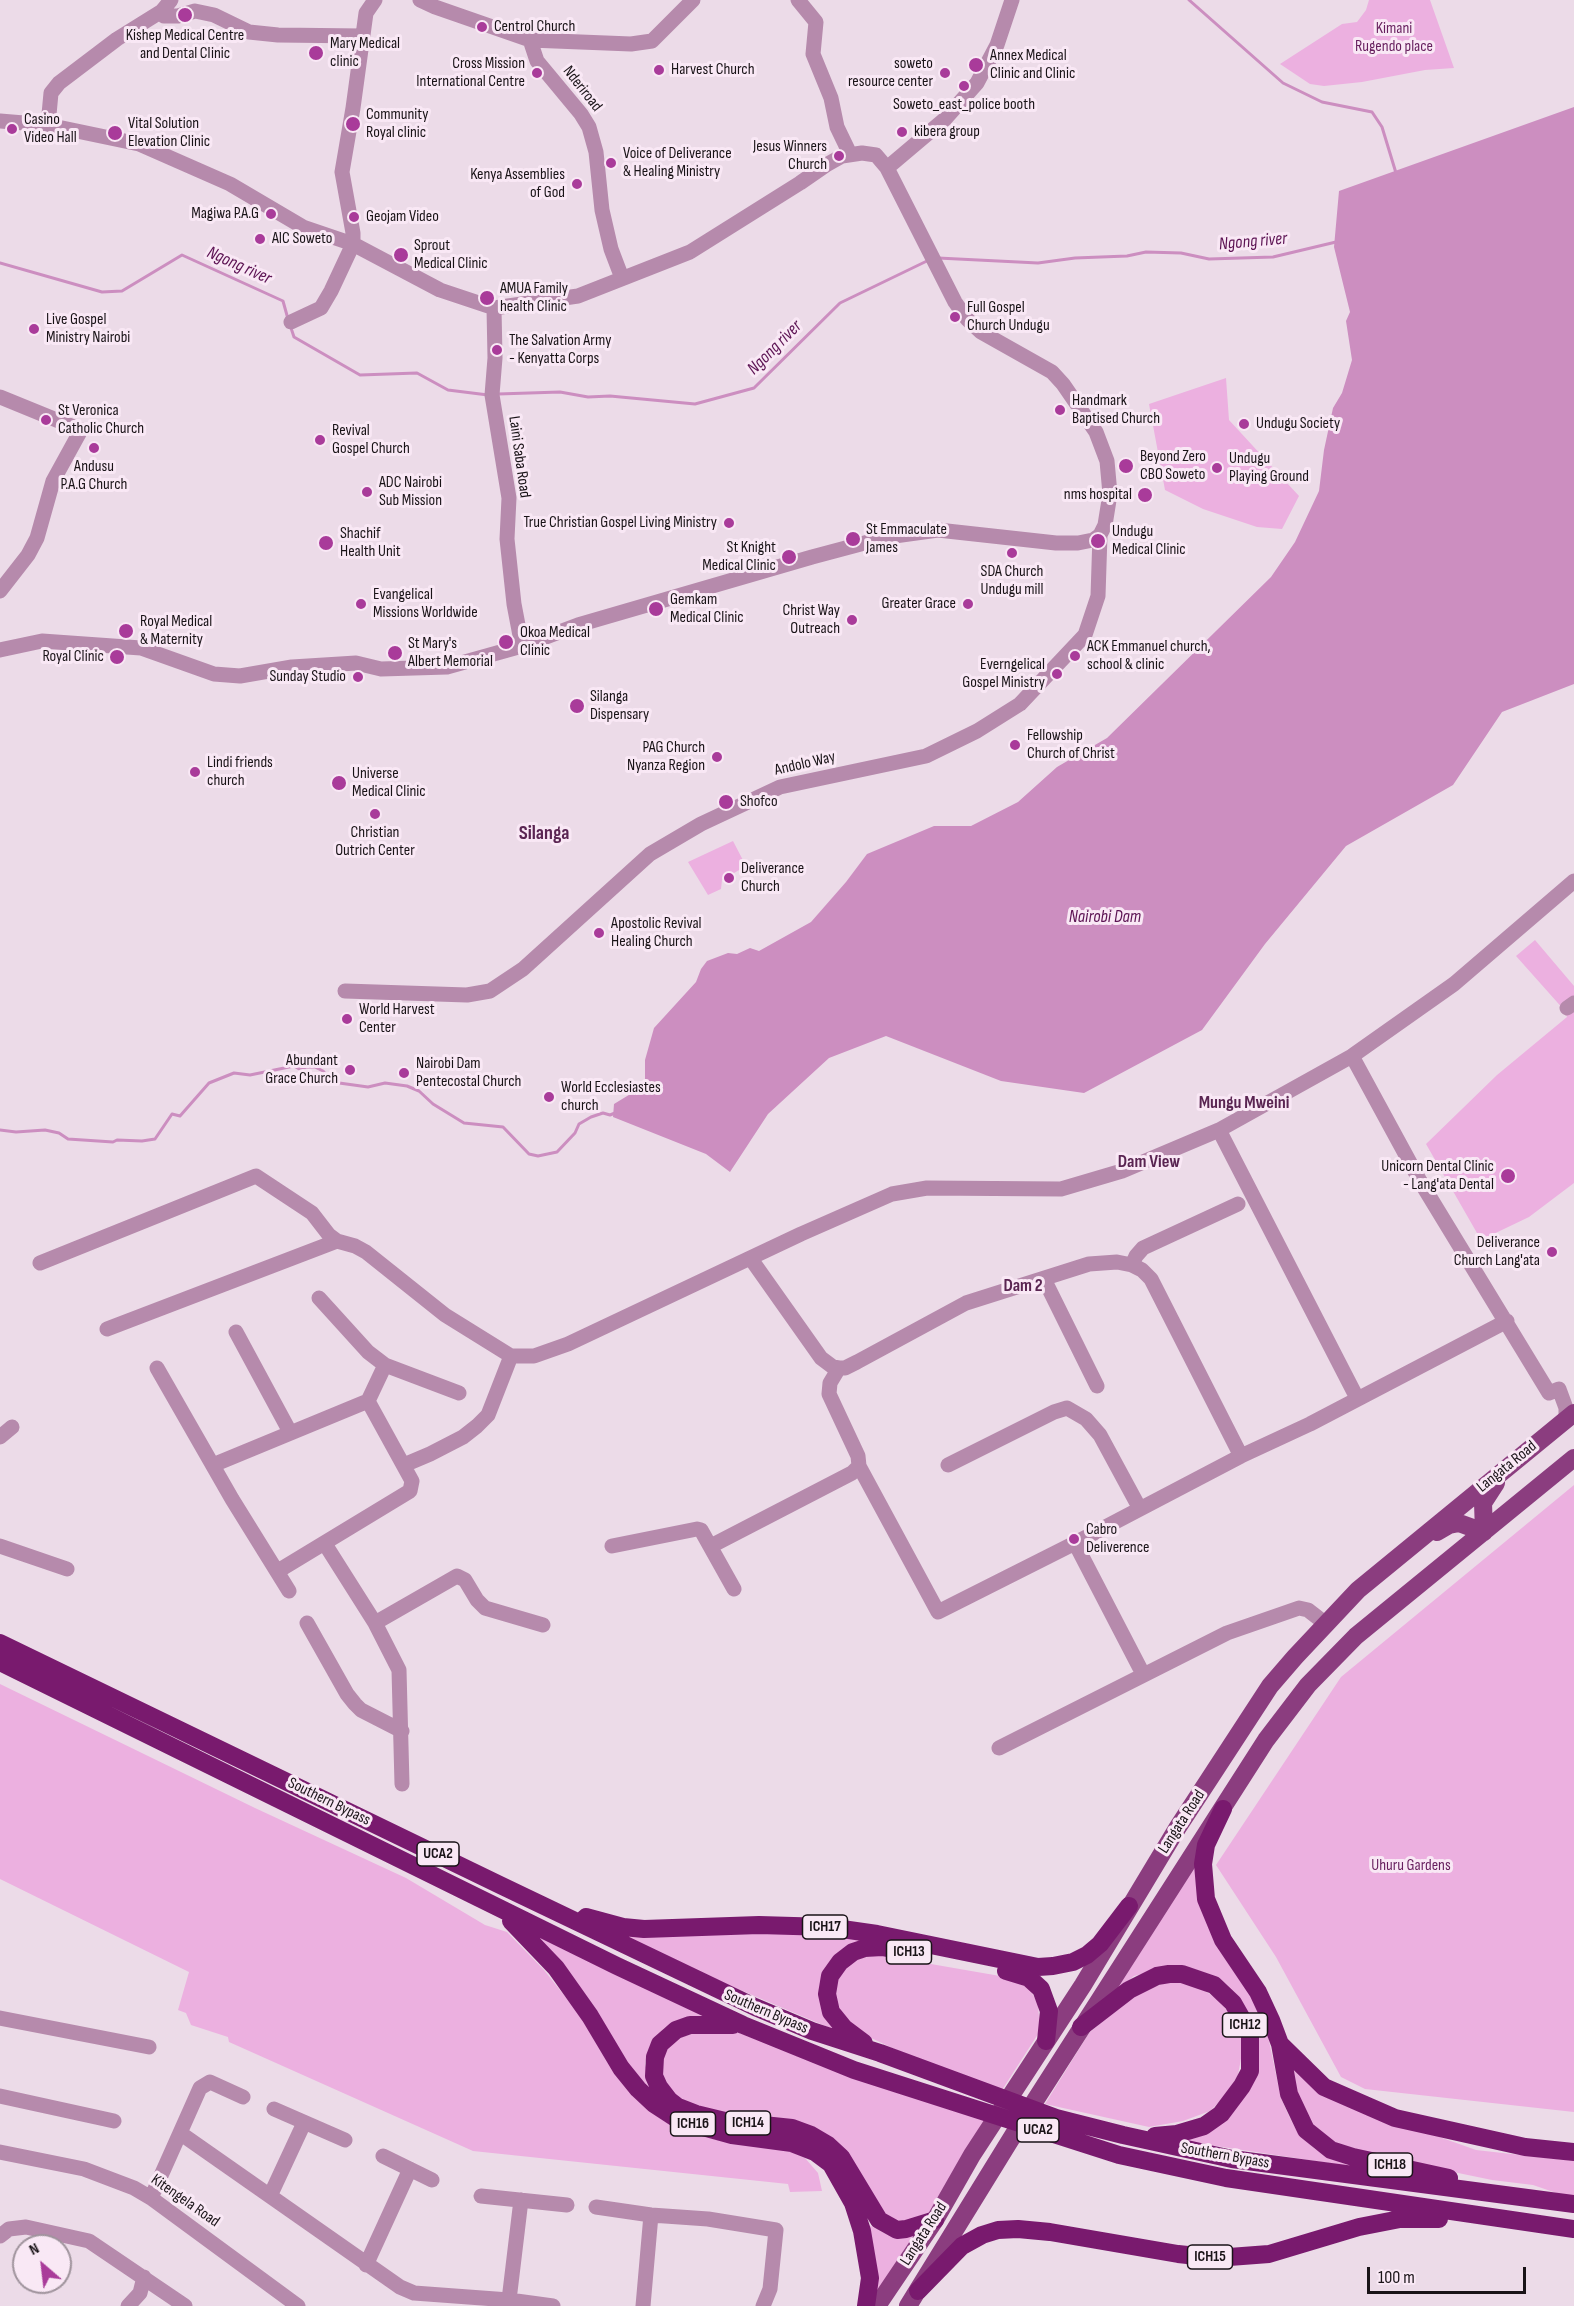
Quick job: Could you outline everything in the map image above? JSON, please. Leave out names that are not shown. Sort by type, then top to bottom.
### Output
[{"type":"highway","name":"Southern Bypass","points":[[0,1643],[755,2007],[812,2031],[880,2053],[1056,2118],[1124,2135],[1232,2159],[1572,2204]]},
{"type":"highway","name":"Southern Bypass","points":[[0,1662],[497,1908],[743,2025],[854,2070],[1119,2155],[1226,2178],[1574,2229]]},
{"type":"highway","name":"ICH18","points":[[1223,1809],[1204,1854],[1203,1880],[1206,1899],[1223,1940],[1258,1992],[1277,2035],[1289,2094],[1306,2130],[1331,2150],[1353,2157],[1534,2193],[1572,2204]]},
{"type":"highway","name":"ICH17","points":[[500,1885],[569,1911],[622,1927],[644,1929],[759,1925],[828,1927],[877,1934],[1038,1967],[1073,1962],[1086,1955],[1100,1944],[1129,1906]]},
{"type":"highway","name":"ICH16","points":[[497,1908],[537,1946],[556,1968],[590,2016],[621,2068],[654,2104],[678,2119],[703,2127],[732,2135],[792,2143],[815,2152],[831,2163],[853,2203],[862,2231],[870,2278],[866,2306]]},
{"type":"highway","name":"ICH13","points":[[880,2053],[854,2036],[836,2020],[831,2012],[827,1995],[828,1981],[834,1968],[845,1958],[865,1948],[882,1947],[1029,1978],[1041,1989],[1049,2011],[1046,2042]]},
{"type":"highway","name":"ICH12","points":[[1081,2027],[1135,1986],[1157,1976],[1169,1974],[1191,1977],[1214,1985],[1224,1993],[1237,2010],[1250,2033],[1250,2071],[1231,2103],[1221,2114],[1204,2126],[1178,2134],[1161,2137],[1124,2135]]},
{"type":"highway","points":[[1237,2010],[1277,2035],[1324,2087],[1395,2118],[1525,2146],[1574,2152]]},
{"type":"highway","name":"ICH14","points":[[743,2025],[708,2023],[690,2025],[667,2036],[657,2049],[653,2064],[658,2087],[669,2100],[696,2115],[724,2121],[792,2128],[811,2135],[828,2145],[841,2157],[879,2220],[897,2230],[935,2220]]},
{"type":"highway","name":"ICH15","points":[[913,2299],[962,2246],[982,2235],[1007,2229],[1050,2232],[1178,2254],[1216,2258],[1269,2254],[1359,2227],[1400,2219],[1522,2222]]},
{"type":"main road","name":"Langata Road","points":[[877,2306],[935,2220],[972,2155],[1083,1985],[1178,1827],[1270,1686],[1358,1590],[1570,1416]]},
{"type":"main road","points":[[1358,1590],[1449,1525],[1465,1524],[1484,1532],[1483,1503],[1491,1487],[1535,1445]]},
{"type":"main road","name":"Langata Road","points":[[913,2299],[1081,2027],[1266,1740],[1308,1685],[1356,1636],[1574,1458]]},
{"type":"street","points":[[294,321],[321,308],[332,291],[353,244],[353,232],[342,172],[366,13],[375,0]]},
{"type":"street","points":[[420,0],[530,40],[631,44],[652,41],[693,0]]},
{"type":"street","points":[[798,0],[816,21],[813,54],[831,98],[837,127],[850,154]]},
{"type":"street","points":[[0,121],[48,125],[139,144],[230,184],[303,227],[353,244],[440,290],[494,308],[578,296],[690,252],[825,165],[850,154],[877,155],[887,168],[945,119],[977,83],[997,45],[1012,0]]},
{"type":"street","points":[[166,6],[164,16],[178,16],[195,11],[214,15],[249,32],[278,35],[362,36]]},
{"type":"street","points":[[48,125],[51,93],[59,83],[117,39],[166,6]]},
{"type":"street","name":"Nderiroad","points":[[530,40],[537,61],[589,127],[596,152],[602,210],[611,249],[622,279]]},
{"type":"street","name":"Andolo Way","points":[[345,991],[467,995],[490,991],[523,969],[650,854],[701,824],[780,787],[926,756],[976,731],[1020,704],[1085,635],[1098,596],[1100,535],[1108,513],[1110,488],[1107,461],[1096,432],[1052,372],[981,332],[967,319],[955,302],[887,168]]},
{"type":"street","name":"Laini Saba Road","points":[[494,308],[495,358],[492,395],[509,498],[507,539],[514,604],[522,646]]},
{"type":"street","points":[[0,397],[81,430],[53,481],[37,538],[28,555],[0,591]]},
{"type":"street","points":[[0,650],[42,641],[141,648],[214,674],[240,676],[292,667],[356,663],[381,669],[447,668],[522,646],[578,625],[812,556],[887,537],[938,530],[1070,544],[1086,542],[1100,535]]},
{"type":"street","points":[[40,1263],[256,1176],[312,1214],[337,1241],[366,1252],[445,1315],[511,1356],[534,1356],[568,1344],[892,1194],[927,1188],[1061,1189],[1122,1172],[1219,1130],[1352,1056],[1454,984],[1574,881]]},
{"type":"street","points":[[1352,1056],[1420,1181],[1549,1393]]},
{"type":"street","points":[[1219,1130],[1357,1398]]},
{"type":"street","points":[[1131,1265],[1143,1248],[1238,1204]]},
{"type":"street","points":[[107,1329],[337,1241]]},
{"type":"street","points":[[751,1259],[821,1358],[833,1367],[839,1368],[851,1365],[966,1303],[1089,1264],[1117,1262],[1131,1265],[1142,1270],[1151,1279],[1241,1456]]},
{"type":"street","points":[[1044,1279],[1097,1386]]},
{"type":"street","points":[[319,1298],[368,1352],[385,1365],[459,1393]]},
{"type":"street","points":[[839,1368],[830,1383],[829,1394],[858,1456],[860,1466],[938,1612],[1507,1321]]},
{"type":"street","points":[[236,1332],[290,1432]]},
{"type":"street","points":[[404,1465],[463,1437],[488,1415],[511,1356]]},
{"type":"street","points":[[213,1465],[368,1401],[385,1365]]},
{"type":"street","points":[[158,1368],[289,1591]]},
{"type":"street","points":[[1549,1393],[1563,1387],[1574,1397]]},
{"type":"street","points":[[1549,1393],[1559,1389],[1570,1416]]},
{"type":"street","points":[[278,1571],[407,1495],[410,1491],[412,1481],[368,1401]]},
{"type":"street","points":[[948,1464],[1065,1407],[1086,1419],[1100,1435],[1140,1509]]},
{"type":"street","points":[[0,1437],[12,1427]]},
{"type":"street","points":[[711,1546],[852,1473],[860,1466]]},
{"type":"street","points":[[612,1546],[696,1529],[704,1532],[734,1588]]},
{"type":"street","points":[[1075,1543],[1143,1674]]},
{"type":"street","points":[[325,1544],[375,1623],[399,1671],[402,1784]]},
{"type":"street","points":[[0,1546],[67,1569]]},
{"type":"street","points":[[375,1623],[457,1576],[465,1580],[477,1600],[485,1608],[543,1625]]},
{"type":"street","points":[[999,1748],[1227,1633],[1291,1610],[1308,1610],[1326,1624]]},
{"type":"street","points":[[307,1623],[355,1704],[361,1710],[402,1731]]},
{"type":"street","points":[[0,2018],[149,2047]]},
{"type":"street","points":[[151,2198],[198,2092],[204,2085],[213,2083],[243,2097]]},
{"type":"street","points":[[0,2096],[114,2121]]},
{"type":"street","points":[[274,2109],[345,2140]]},
{"type":"street","points":[[270,2196],[304,2123]]},
{"type":"street","points":[[180,2133],[400,2287],[414,2293],[509,2300],[553,2306]]},
{"type":"street","name":"Kitengela Road","points":[[0,2152],[84,2169],[134,2188],[151,2198],[298,2306]]},
{"type":"street","points":[[383,2156],[432,2180]]},
{"type":"street","points":[[366,2265],[410,2169]]},
{"type":"street","points":[[481,2196],[567,2205]]},
{"type":"street","points":[[509,2300],[520,2200]]},
{"type":"street","points":[[596,2207],[651,2215],[708,2219],[776,2230],[770,2289],[763,2306]]},
{"type":"street","points":[[643,2306],[651,2215]]},
{"type":"street","points":[[0,2236],[9,2229],[26,2227],[74,2236],[100,2247],[185,2306]]},
{"type":"street","points":[[128,2306],[140,2293],[144,2277]]},
{"type":"green space","name":"Kimani Rugendo place","points":[[1369,0],[1430,0],[1454,68],[1425,70],[1362,82],[1324,86],[1310,84],[1280,64],[1342,24],[1357,22],[1366,10]]},
{"type":"green space","name":"Undugu Playing Ground","points":[[1226,378],[1229,420],[1299,496],[1282,529],[1257,527],[1203,509],[1165,490],[1149,404]]},
{"type":"green space","points":[[733,841],[746,866],[722,880],[721,889],[708,895],[688,862]]},
{"type":"green space","points":[[1535,940],[1574,986],[1574,1183],[1529,1217],[1481,1240],[1426,1144],[1497,1075],[1567,1017],[1565,1011],[1516,956]]},
{"type":"green space","name":"Uhuru Gardens","points":[[1574,1485],[1574,2112],[1365,2089],[1341,2077],[1276,1957],[1216,1865],[1341,1677]]},
{"type":"green space","points":[[0,1684],[255,1808],[406,1878],[485,1925],[507,1932],[544,1970],[660,2116],[684,2131],[713,2139],[787,2150],[805,2158],[818,2173],[822,2191],[790,2192],[788,2184],[473,2151],[229,2042],[228,2037],[191,2025],[186,2013],[178,2010],[189,1972],[0,1879]]},
{"type":"green space","points":[[1199,1852],[1197,1867],[1265,2022],[1281,2098],[1289,2116],[1298,2133],[1315,2149],[1355,2167],[1176,2140],[1246,2092],[1240,2001],[1227,1985],[1196,1970],[1165,1968],[1134,1976],[1102,2003]]},
{"type":"green space","points":[[519,1922],[720,2021],[686,2020],[664,2028],[650,2045],[645,2064],[650,2080],[665,2104],[639,2078]]},
{"type":"green space","points":[[790,1931],[864,1940],[827,1968],[844,2034],[623,1938],[641,1933]]},
{"type":"green space","points":[[879,1955],[1000,1976],[1028,1986],[1038,2004],[1040,2031],[1002,2090],[907,2055],[867,2036],[843,2016],[835,1998],[840,1973],[856,1959]]},
{"type":"green space","points":[[1172,1981],[1196,1985],[1217,1999],[1233,2017],[1241,2035],[1242,2053],[1238,2075],[1226,2095],[1210,2111],[1183,2121],[1149,2127],[1045,2104],[1089,2033],[1135,1993]]},
{"type":"green space","points":[[707,2029],[740,2033],[987,2121],[933,2211],[897,2224],[884,2215],[854,2166],[675,2097],[663,2080],[660,2059],[670,2041]]},
{"type":"green space","points":[[1291,2061],[1431,2134],[1476,2150],[1574,2161],[1574,2199],[1533,2185],[1492,2180],[1357,2152],[1326,2140],[1311,2127],[1292,2078]]},
{"type":"green space","points":[[869,2225],[888,2235],[920,2230],[872,2306]]},
{"type":"water","name":"Nairobi Dam","points":[[1574,107],[1574,684],[1502,712],[1453,785],[1346,846],[1265,944],[1202,1030],[1084,1093],[1001,1081],[886,1036],[829,1058],[768,1114],[730,1172],[706,1154],[613,1117],[614,1104],[637,1090],[645,1082],[645,1060],[654,1028],[696,982],[707,961],[728,953],[737,954],[750,948],[759,951],[811,922],[867,854],[934,826],[971,826],[1018,802],[1057,767],[1107,738],[1271,577],[1295,542],[1319,491],[1324,450],[1333,408],[1342,393],[1352,360],[1346,321],[1350,312],[1334,247],[1339,191]]},
{"type":"waterway","points":[[1189,0],[1283,83],[1322,102],[1372,112],[1382,127],[1396,173]]},
{"type":"waterway","name":"Ngong river","points":[[938,258],[1038,263],[1075,258],[1127,256],[1146,252],[1181,253],[1209,259],[1273,257],[1336,242]]},
{"type":"waterway","name":"Ngong river","points":[[0,263],[102,292],[122,291],[182,255],[283,301],[288,319]]},
{"type":"waterway","name":"Ngong river","points":[[498,394],[560,392],[588,397],[610,396],[695,404],[754,388],[840,303],[929,260]]},
{"type":"waterway","name":"Ngong river","points":[[291,328],[294,337],[360,375],[417,373],[448,390],[488,395]]},
{"type":"waterway","points":[[0,1130],[16,1132],[45,1130],[59,1133],[68,1139],[113,1142],[155,1139],[172,1114],[180,1116],[209,1083],[234,1073],[250,1075],[294,1066],[301,1070],[306,1067],[315,1067],[323,1071],[332,1082],[368,1087],[385,1083],[407,1086],[419,1091],[433,1104],[464,1123],[503,1127],[529,1154],[538,1156],[557,1152],[575,1133],[579,1124],[591,1117],[603,1113],[610,1115],[615,1113]]},
{"type":"place","name":"Kishep Medical Centre and Dental Clinic","points":[[185,15]]},
{"type":"place","name":"Centrol Church","points":[[482,27]]},
{"type":"place","name":"Mary Medical clinic","points":[[316,53]]},
{"type":"place","name":"Annex Medical Clinic and Clinic","points":[[976,65]]},
{"type":"place","name":"Harvest Church","points":[[659,70]]},
{"type":"place","name":"Cross Mission International Centre","points":[[537,73]]},
{"type":"place","name":"soweto resource center","points":[[945,73]]},
{"type":"place","name":"Soweto_east_police booth","points":[[964,86]]},
{"type":"place","name":"Community Royal clinic","points":[[353,124]]},
{"type":"place","name":"Casino Video Hall","points":[[12,129]]},
{"type":"place","name":"kibera group","points":[[902,132]]},
{"type":"place","name":"Vital Solution Elevation Clinic","points":[[115,133]]},
{"type":"place","name":"Jesus Winners Church","points":[[839,156]]},
{"type":"place","name":"Voice of Deliverance & Healing Ministry","points":[[611,163]]},
{"type":"place","name":"Kenya Assemblies of God","points":[[577,184]]},
{"type":"place","name":"Magiwa P.A.G","points":[[271,214]]},
{"type":"place","name":"Geojam Video","points":[[354,217]]},
{"type":"place","name":"AIC Soweto","points":[[260,239]]},
{"type":"place","name":"Sprout Medical Clinic","points":[[401,255]]},
{"type":"place","name":"AMUA Family health Clinic","points":[[487,298]]},
{"type":"place","name":"Full Gospel Church Undugu","points":[[955,317]]},
{"type":"place","name":"Live Gospel Ministry Nairobi","points":[[34,329]]},
{"type":"place","name":"The Salvation Army - Kenyatta Corps","points":[[497,350]]},
{"type":"place","name":"Handmark Baptised Church","points":[[1060,410]]},
{"type":"place","name":"St Veronica Catholic Church","points":[[46,420]]},
{"type":"place","name":"Undugu Society","points":[[1244,424]]},
{"type":"place","name":"Revival Gospel Church","points":[[320,440]]},
{"type":"place","name":"Andusu P.A.G Church","points":[[94,448]]},
{"type":"place","name":"Beyond Zero CBO Soweto","points":[[1126,466]]},
{"type":"place","name":"Undugu Playing Ground","points":[[1217,468]]},
{"type":"place","name":"ADC Nairobi Sub Mission","points":[[367,492]]},
{"type":"place","name":"nms hospital","points":[[1145,495]]},
{"type":"place","name":"True Christian Gospel Living Ministry","points":[[729,523]]},
{"type":"place","name":"St Emmaculate James","points":[[853,539]]},
{"type":"place","name":"Undugu Medical Clinic","points":[[1098,541]]},
{"type":"place","name":"Shachif Health Unit","points":[[326,543]]},
{"type":"place","name":"SDA Church Undugu mill","points":[[1012,553]]},
{"type":"place","name":"St Knight Medical Clinic","points":[[789,557]]},
{"type":"place","name":"Evangelical Missions Worldwide","points":[[361,604]]},
{"type":"place","name":"Greater Grace","points":[[968,604]]},
{"type":"place","name":"Gemkam Medical Clinic","points":[[656,609]]},
{"type":"place","name":"Christ Way Outreach","points":[[852,620]]},
{"type":"place","name":"Royal Medical & Maternity","points":[[126,631]]},
{"type":"place","name":"Okoa Medical Clinic","points":[[506,642]]},
{"type":"place","name":"St Mary's Albert Memorial","points":[[395,653]]},
{"type":"place","name":"ACK Emmanuel church, school & clinic","points":[[1075,656]]},
{"type":"place","name":"Royal Clinic","points":[[117,657]]},
{"type":"place","name":"Everngelical Gospel Ministry","points":[[1057,674]]},
{"type":"place","name":"Sunday Studio","points":[[358,677]]},
{"type":"place","name":"Silanga Dispensary","points":[[577,706]]},
{"type":"place","name":"Fellowship Church of Christ","points":[[1015,745]]},
{"type":"place","name":"PAG Church Nyanza Region","points":[[717,757]]},
{"type":"place","name":"Lindi friends church","points":[[195,772]]},
{"type":"place","name":"Universe Medical Clinic","points":[[339,783]]},
{"type":"place","name":"Shofco","points":[[726,802]]},
{"type":"place","name":"Christian Outrich Center","points":[[375,814]]},
{"type":"place","name":"Deliverance Church","points":[[729,878]]},
{"type":"place","name":"Apostolic Revival Healing Church","points":[[599,933]]},
{"type":"place","name":"World Harvest Center","points":[[347,1019]]},
{"type":"place","name":"Abundant Grace Church","points":[[350,1070]]},
{"type":"place","name":"Nairobi Dam Pentecostal Church","points":[[404,1073]]},
{"type":"place","name":"World Ecclesiastes church","points":[[549,1097]]},
{"type":"place","name":"Unicorn Dental Clinic - Lang'ata Dental","points":[[1508,1176]]},
{"type":"place","name":"Deliverance Church Lang'ata","points":[[1552,1252]]},
{"type":"place","name":"Cabro Deliverence","points":[[1074,1539]]},
{"type":"district","name":"Silanga","points":[[544,834]]},
{"type":"district","name":"Mungu Mweini","points":[[1244,1103]]},
{"type":"district","name":"Dam View","points":[[1149,1162]]},
{"type":"district","name":"Dam 2","points":[[1023,1286]]}]
